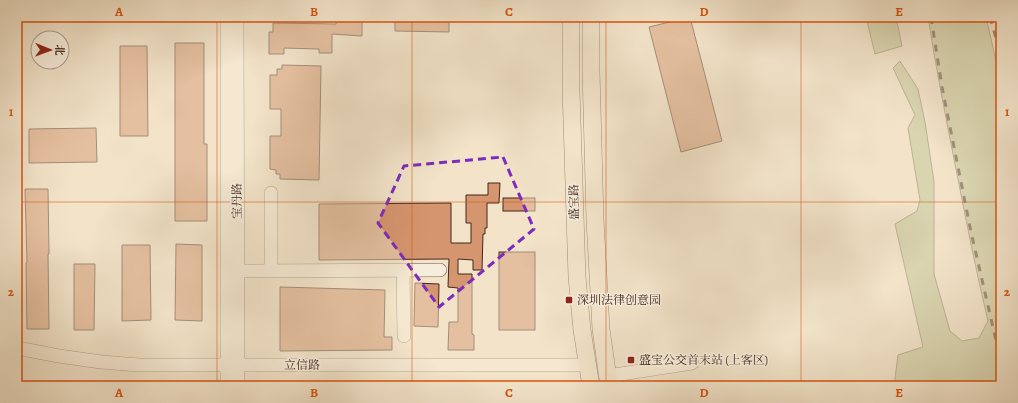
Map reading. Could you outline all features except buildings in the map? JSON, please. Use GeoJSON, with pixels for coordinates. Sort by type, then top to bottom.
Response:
{"type":"FeatureCollection","features":[{"type":"Feature","properties":{"kind":"main road","name":"盛宝路"},"geometry":{"type":"LineString","coordinates":[[571,17],[571,90],[577,277],[582,330],[591,386]]}},
{"type":"Feature","properties":{"kind":"main road","name":"盛宝路"},"geometry":{"type":"LineString","coordinates":[[591,17],[595,220],[601,329],[609,381]]}},
{"type":"Feature","properties":{"kind":"street","name":"宝丹路"},"geometry":{"type":"LineString","coordinates":[[227,17],[232,365],[238,386]]}},
{"type":"Feature","properties":{"kind":"street","name":"宝丹路"},"geometry":{"type":"LineString","coordinates":[[227,386],[232,365],[238,271],[237,17]]}},
{"type":"Feature","properties":{"kind":"street"},"geometry":{"type":"LineString","coordinates":[[271,193],[271,270]]}},
{"type":"Feature","properties":{"kind":"street"},"geometry":{"type":"LineString","coordinates":[[403,270],[404,336]]}},
{"type":"Feature","properties":{"kind":"street"},"geometry":{"type":"LineString","coordinates":[[238,271],[440,270]]}},
{"type":"Feature","properties":{"kind":"street","name":"立信路"},"geometry":{"type":"LineString","coordinates":[[17,348],[59,356],[132,365],[588,365]]}},
{"type":"Feature","properties":{"kind":"street"},"geometry":{"type":"LineString","coordinates":[[609,381],[692,362]]}},
{"type":"Feature","properties":{"kind":"highlighted area"},"geometry":{"type":"Polygon","coordinates":[[[503,157],[534,229],[439,307],[378,223],[404,166],[503,157]]]}},
{"type":"Feature","properties":{"kind":"green space"},"geometry":{"type":"Polygon","coordinates":[[[866,17],[896,17],[902,46],[875,54],[866,17]]]}},
{"type":"Feature","properties":{"kind":"green space"},"geometry":{"type":"Polygon","coordinates":[[[928,17],[986,17],[1001,83],[1001,386],[894,386],[898,355],[923,347],[895,224],[917,211],[920,200],[908,128],[915,115],[893,68],[900,61],[918,89],[925,122],[934,182],[934,274],[950,331],[962,341],[979,338],[988,321],[952,150],[928,17]]]}},
{"type":"Feature","properties":{"kind":"railway"},"geometry":{"type":"LineString","coordinates":[[931,17],[942,87],[971,232],[1001,362]]}},
{"type":"Feature","properties":{"kind":"railway"},"geometry":{"type":"LineString","coordinates":[[990,17],[1001,56]]}},
{"type":"Feature","properties":{"kind":"place","name":"深圳法律创意园"},"geometry":{"type":"Point","coordinates":[569,300]}},
{"type":"Feature","properties":{"kind":"place","name":"盛宝公交首末站 (上客区)"},"geometry":{"type":"Point","coordinates":[631,360]}}]}
